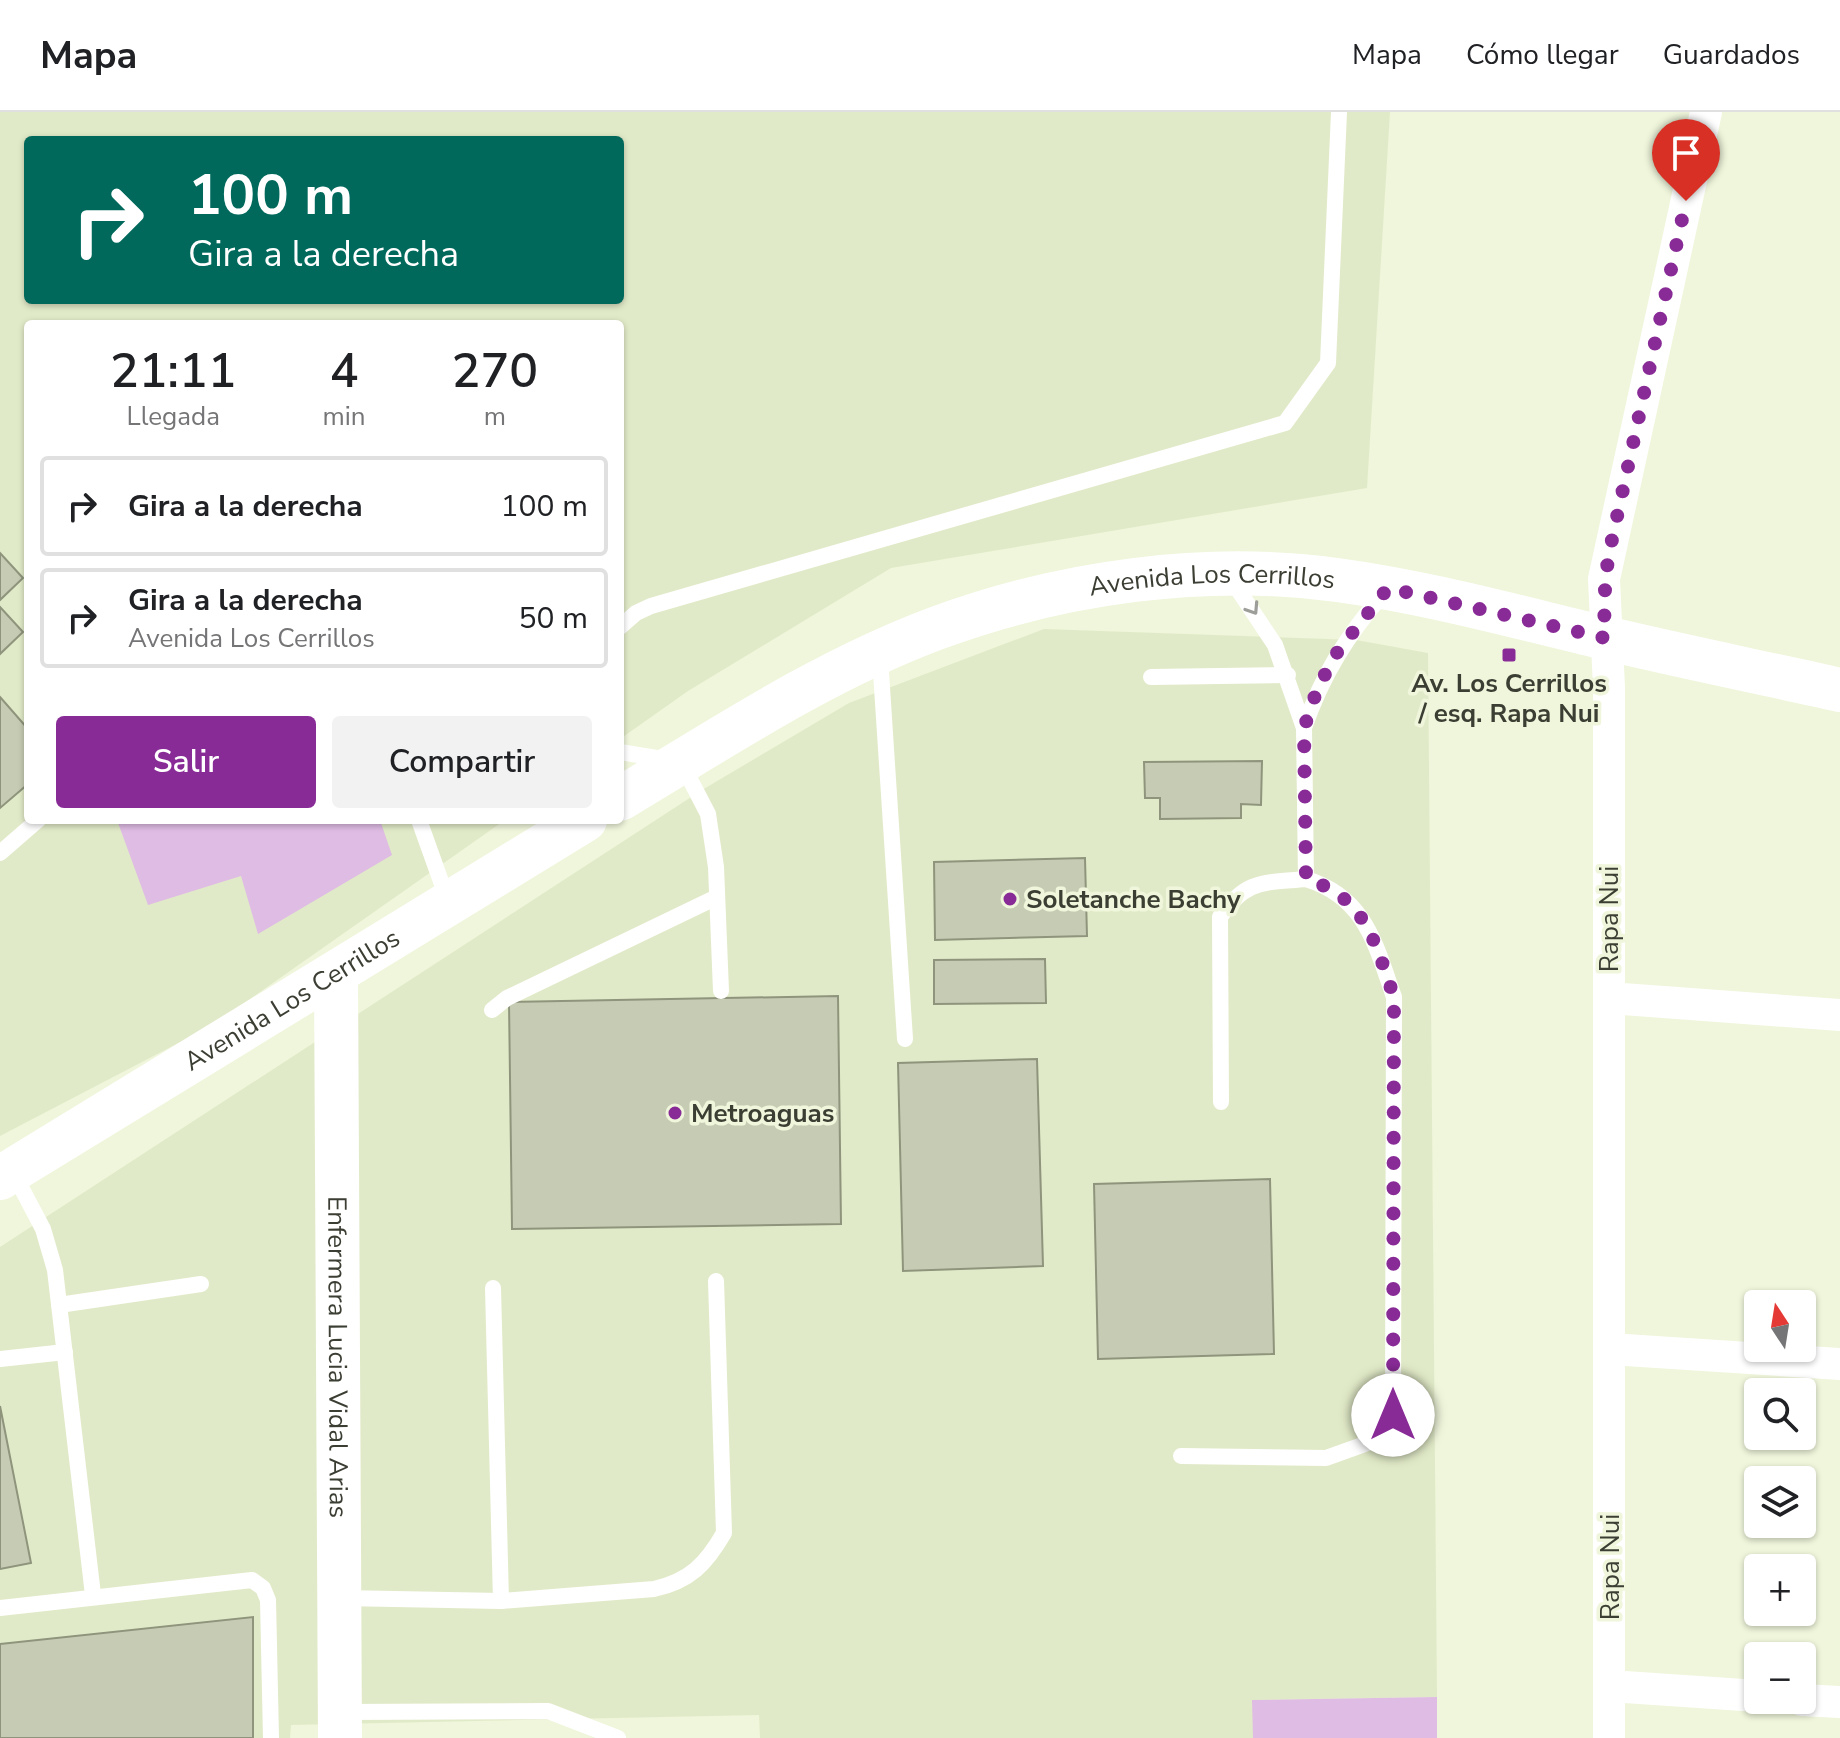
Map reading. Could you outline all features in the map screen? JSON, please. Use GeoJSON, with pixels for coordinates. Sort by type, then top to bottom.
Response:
{"type":"FeatureCollection","features":[{"type":"Feature","properties":{"kind":"street","name":"Rapa Nui"},"geometry":{"type":"LineString","coordinates":[[1609,1738],[1609,688],[1604,601],[1608,558],[1706,112]]}},
{"type":"Feature","properties":{"kind":"street","name":"Avenida Los Cerrillos"},"geometry":{"type":"LineString","coordinates":[[624,797],[800,691],[880,651],[954,623],[1049,596],[1150,580],[1229,576],[1333,580],[1388,588],[1840,690]]}},
{"type":"Feature","properties":{"kind":"street","name":"Avenida Los Cerrillos"},"geometry":{"type":"LineString","coordinates":[[6,1175],[578,824]]}},
{"type":"Feature","properties":{"kind":"street","name":"Enfermera Lucia Vidal Arias"},"geometry":{"type":"LineString","coordinates":[[336,975],[340,1725]]}},
{"type":"Feature","properties":{"kind":"street"},"geometry":{"type":"LineString","coordinates":[[1609,998],[1840,1015]]}},
{"type":"Feature","properties":{"kind":"street"},"geometry":{"type":"LineString","coordinates":[[1610,1349],[1840,1364]]}},
{"type":"Feature","properties":{"kind":"street"},"geometry":{"type":"LineString","coordinates":[[1610,1686],[1744,1695]]}},
{"type":"Feature","properties":{"kind":"street"},"geometry":{"type":"LineString","coordinates":[[1816,1701],[1840,1702]]}},
{"type":"Feature","properties":{"kind":"lane"},"geometry":{"type":"LineString","coordinates":[[624,624],[651,606],[1285,423],[1328,363],[1339,112]]}},
{"type":"Feature","properties":{"kind":"lane"},"geometry":{"type":"LineString","coordinates":[[1229,576],[1254,609],[1288,675],[1304,728],[1306,879]]}},
{"type":"Feature","properties":{"kind":"lane"},"geometry":{"type":"LineString","coordinates":[[1304,728],[1318,687],[1338,651],[1388,588]]}},
{"type":"Feature","properties":{"kind":"lane"},"geometry":{"type":"LineString","coordinates":[[880,651],[905,1039]]}},
{"type":"Feature","properties":{"kind":"lane"},"geometry":{"type":"LineString","coordinates":[[1151,677],[1288,675]]}},
{"type":"Feature","properties":{"kind":"lane"},"geometry":{"type":"LineString","coordinates":[[624,753],[681,762],[708,814],[717,897],[721,991]]}},
{"type":"Feature","properties":{"kind":"lane"},"geometry":{"type":"LineString","coordinates":[[0,853],[33,824]]}},
{"type":"Feature","properties":{"kind":"lane"},"geometry":{"type":"LineString","coordinates":[[420,824],[448,902]]}},
{"type":"Feature","properties":{"kind":"lane"},"geometry":{"type":"LineString","coordinates":[[1181,1456],[1326,1458],[1365,1444],[1393,1415],[1394,997],[1377,950],[1356,909],[1333,887],[1306,879],[1264,882],[1236,893],[1220,917],[1221,1102]]}},
{"type":"Feature","properties":{"kind":"lane"},"geometry":{"type":"LineString","coordinates":[[492,1010],[507,998],[717,897]]}},
{"type":"Feature","properties":{"kind":"lane"},"geometry":{"type":"LineString","coordinates":[[6,1175],[43,1229],[55,1270],[93,1595]]}},
{"type":"Feature","properties":{"kind":"lane"},"geometry":{"type":"LineString","coordinates":[[339,1598],[501,1601],[654,1589],[677,1584],[705,1565],[724,1533],[716,1281]]}},
{"type":"Feature","properties":{"kind":"lane"},"geometry":{"type":"LineString","coordinates":[[59,1305],[201,1284]]}},
{"type":"Feature","properties":{"kind":"lane"},"geometry":{"type":"LineString","coordinates":[[493,1288],[501,1601]]}},
{"type":"Feature","properties":{"kind":"lane"},"geometry":{"type":"LineString","coordinates":[[0,1359],[65,1352]]}},
{"type":"Feature","properties":{"kind":"lane"},"geometry":{"type":"LineString","coordinates":[[0,1608],[93,1595],[252,1580],[263,1588],[268,1600],[271,1738]]}},
{"type":"Feature","properties":{"kind":"lane"},"geometry":{"type":"LineString","coordinates":[[340,1725],[548,1711],[618,1738]]}},
{"type":"Feature","properties":{"kind":"shaded area"},"geometry":{"type":"Polygon","coordinates":[[[0,112],[1390,112],[1367,488],[891,568],[688,691],[624,736],[624,320],[24,320],[24,824],[499,824],[213,1025],[0,1136],[0,112]]]}},
{"type":"Feature","properties":{"kind":"shaded area"},"geometry":{"type":"Polygon","coordinates":[[[1044,629],[1356,640],[1428,653],[1437,1697],[1253,1700],[1253,1738],[760,1738],[759,1715],[291,1725],[290,1738],[0,1738],[0,1247],[702,790],[849,703],[1044,629]]]}},
{"type":"Feature","properties":{"kind":"shaded area"},"geometry":{"type":"Polygon","coordinates":[[[118,824],[381,824],[392,855],[258,934],[241,876],[148,905],[118,824]]]}},
{"type":"Feature","properties":{"kind":"shaded area"},"geometry":{"type":"Polygon","coordinates":[[[1437,1697],[1437,1738],[1253,1738],[1252,1700],[1437,1697]]]}},
{"type":"Feature","properties":{"kind":"building"},"geometry":{"type":"Polygon","coordinates":[[[0,553],[23,578],[0,600],[0,553]]]}},
{"type":"Feature","properties":{"kind":"building"},"geometry":{"type":"Polygon","coordinates":[[[0,607],[23,632],[0,654],[0,607]]]}},
{"type":"Feature","properties":{"kind":"building"},"geometry":{"type":"Polygon","coordinates":[[[0,697],[24,724],[24,787],[0,808],[0,697]]]}},
{"type":"Feature","properties":{"kind":"building"},"geometry":{"type":"Polygon","coordinates":[[[1262,761],[1261,805],[1241,804],[1241,818],[1160,819],[1160,798],[1145,798],[1144,762],[1262,761]]]}},
{"type":"Feature","properties":{"kind":"building","name":"Soletanche Bachy"},"geometry":{"type":"Polygon","coordinates":[[[1085,858],[1087,936],[935,940],[934,862],[1085,858]]]}},
{"type":"Feature","properties":{"kind":"building"},"geometry":{"type":"Polygon","coordinates":[[[1045,959],[1046,1003],[934,1004],[934,960],[1045,959]]]}},
{"type":"Feature","properties":{"kind":"building","name":"Metroaguas"},"geometry":{"type":"Polygon","coordinates":[[[838,996],[841,1224],[512,1229],[509,1002],[838,996]]]}},
{"type":"Feature","properties":{"kind":"building"},"geometry":{"type":"Polygon","coordinates":[[[1037,1059],[1043,1266],[903,1271],[898,1063],[1037,1059]]]}},
{"type":"Feature","properties":{"kind":"building"},"geometry":{"type":"Polygon","coordinates":[[[1270,1179],[1274,1354],[1098,1359],[1094,1184],[1270,1179]]]}},
{"type":"Feature","properties":{"kind":"building"},"geometry":{"type":"Polygon","coordinates":[[[0,1406],[31,1563],[0,1569],[0,1406]]]}},
{"type":"Feature","properties":{"kind":"building"},"geometry":{"type":"Polygon","coordinates":[[[253,1617],[253,1738],[0,1738],[0,1644],[253,1617]]]}},
{"type":"Feature","properties":{"kind":"place","name":"Av. Los Cerrillos / esq. Rapa Nui"},"geometry":{"type":"Point","coordinates":[1509,655]}},
{"type":"Feature","properties":{"kind":"place","name":"Soletanche Bachy"},"geometry":{"type":"Point","coordinates":[1010,899]}},
{"type":"Feature","properties":{"kind":"place","name":"Metroaguas"},"geometry":{"type":"Point","coordinates":[675,1113]}},
{"type":"Feature","properties":{"kind":"route"},"geometry":{"type":"LineString","coordinates":[[1393,1415],[1394,997],[1377,950],[1356,909],[1333,887],[1306,879],[1304,728],[1318,687],[1338,651],[1388,588],[1605,638],[1604,579],[1686,201]]}}]}
